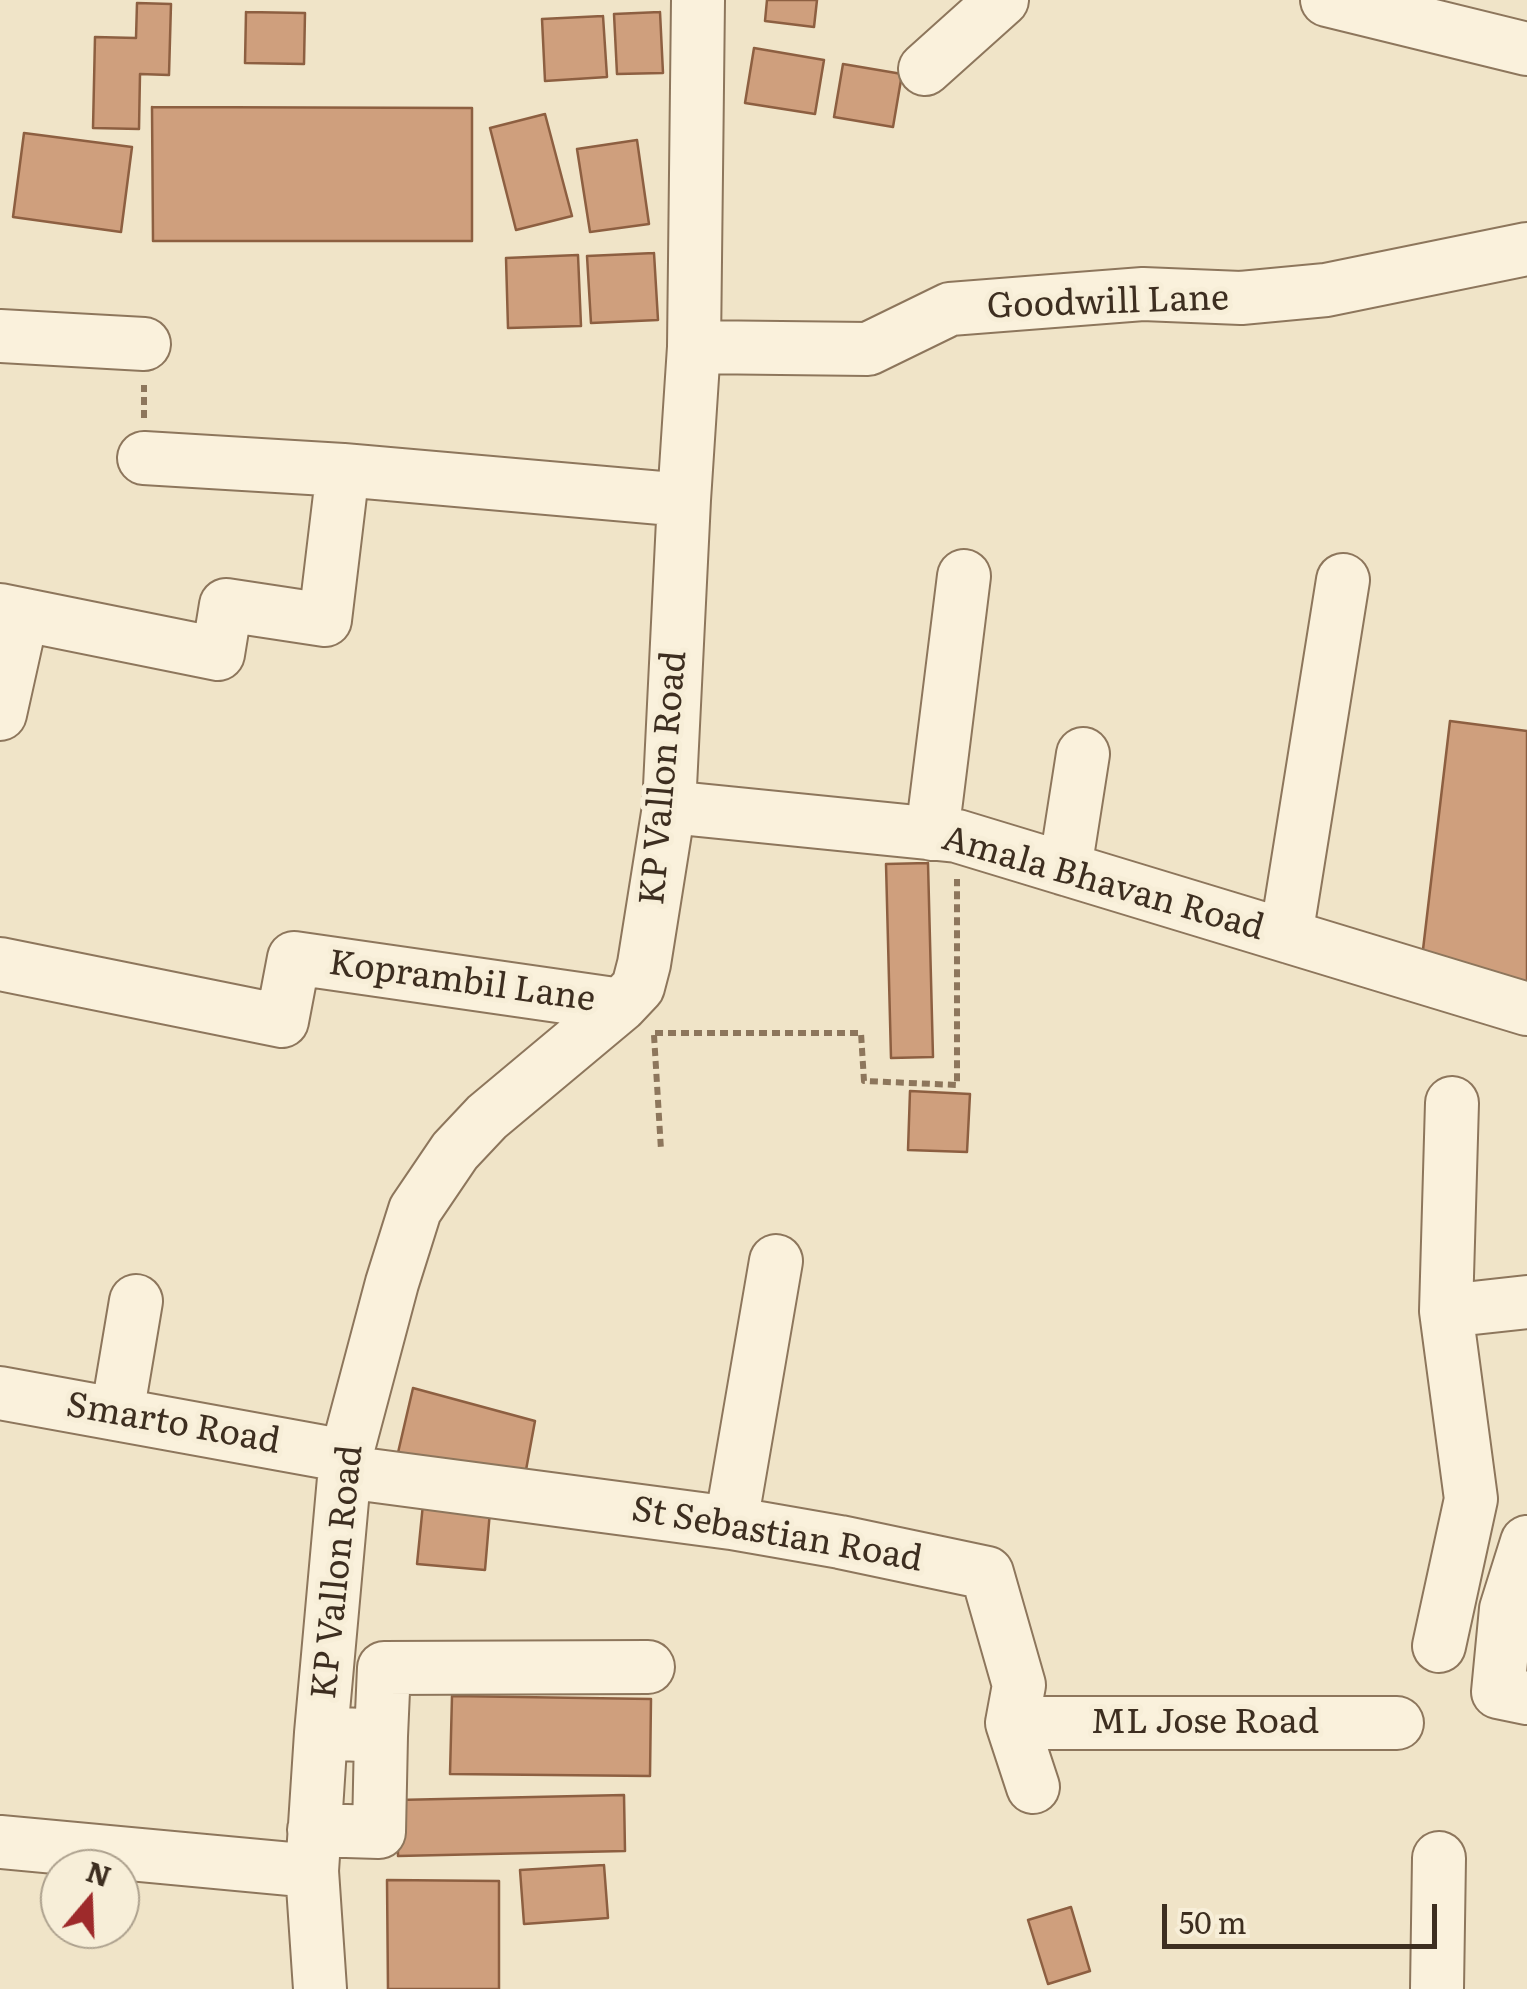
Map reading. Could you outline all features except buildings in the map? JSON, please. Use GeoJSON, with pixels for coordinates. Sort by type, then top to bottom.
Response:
{"type":"FeatureCollection","features":[{"type":"Feature","properties":{"kind":"street","name":"KP Vallon Road"},"geometry":{"type":"LineString","coordinates":[[320,1989],[313,1850],[346,1464],[392,1283],[415,1210],[455,1151],[487,1117],[638,1009],[669,807],[694,348],[698,0]]}},
{"type":"Feature","properties":{"kind":"street"},"geometry":{"type":"LineString","coordinates":[[925,69],[1002,0]]}},
{"type":"Feature","properties":{"kind":"street"},"geometry":{"type":"LineString","coordinates":[[1327,0],[1527,49]]}},
{"type":"Feature","properties":{"kind":"street","name":"Goodwill Lane"},"geometry":{"type":"LineString","coordinates":[[694,348],[868,350],[950,310],[1143,294],[1241,298],[1326,290],[1527,248]]}},
{"type":"Feature","properties":{"kind":"street"},"geometry":{"type":"LineString","coordinates":[[0,336],[144,344]]}},
{"type":"Feature","properties":{"kind":"street"},"geometry":{"type":"LineString","coordinates":[[144,458],[342,470],[684,500]]}},
{"type":"Feature","properties":{"kind":"street"},"geometry":{"type":"LineString","coordinates":[[0,714],[11,613],[218,654],[226,605],[325,620],[342,470]]}},
{"type":"Feature","properties":{"kind":"street"},"geometry":{"type":"LineString","coordinates":[[945,835],[964,576]]}},
{"type":"Feature","properties":{"kind":"street"},"geometry":{"type":"LineString","coordinates":[[1286,936],[1344,580]]}},
{"type":"Feature","properties":{"kind":"street"},"geometry":{"type":"LineString","coordinates":[[1065,869],[1083,754]]}},
{"type":"Feature","properties":{"kind":"street","name":"Amala Bhavan Road"},"geometry":{"type":"LineString","coordinates":[[669,807],[945,835],[1527,1009]]}},
{"type":"Feature","properties":{"kind":"street","name":"Koprambil Lane"},"geometry":{"type":"LineString","coordinates":[[0,964],[282,1021],[294,958],[638,1009]]}},
{"type":"Feature","properties":{"kind":"street"},"geometry":{"type":"LineString","coordinates":[[1438,1646],[1471,1498],[1446,1311],[1452,1103]]}},
{"type":"Feature","properties":{"kind":"street"},"geometry":{"type":"LineString","coordinates":[[730,1523],[776,1261]]}},
{"type":"Feature","properties":{"kind":"street"},"geometry":{"type":"LineString","coordinates":[[117,1414],[136,1301]]}},
{"type":"Feature","properties":{"kind":"street"},"geometry":{"type":"LineString","coordinates":[[1446,1311],[1527,1302]]}},
{"type":"Feature","properties":{"kind":"street","name":"Smarto Road"},"geometry":{"type":"LineString","coordinates":[[0,1393],[346,1464]]}},
{"type":"Feature","properties":{"kind":"street","name":"St Sebastian Road"},"geometry":{"type":"LineString","coordinates":[[346,1464],[730,1523],[987,1573],[1019,1685],[1012,1723],[1033,1787]]}},
{"type":"Feature","properties":{"kind":"street"},"geometry":{"type":"LineString","coordinates":[[1527,1542],[1506,1609],[1498,1692],[1527,1698]]}},
{"type":"Feature","properties":{"kind":"street"},"geometry":{"type":"LineString","coordinates":[[0,1842],[313,1850],[379,1832],[384,1668],[648,1667]]}},
{"type":"Feature","properties":{"kind":"street","name":"ML Jose Road"},"geometry":{"type":"LineString","coordinates":[[1012,1723],[1398,1723]]}},
{"type":"Feature","properties":{"kind":"street"},"geometry":{"type":"LineString","coordinates":[[321,1734],[381,1736]]}},
{"type":"Feature","properties":{"kind":"street"},"geometry":{"type":"LineString","coordinates":[[1437,1989],[1440,1858]]}},
{"type":"Feature","properties":{"kind":"path"},"geometry":{"type":"LineString","coordinates":[[144,344],[144,458]]}},
{"type":"Feature","properties":{"kind":"path"},"geometry":{"type":"LineString","coordinates":[[660,1150],[638,1009],[861,1033],[864,1081],[956,1085],[945,835]]}}]}
